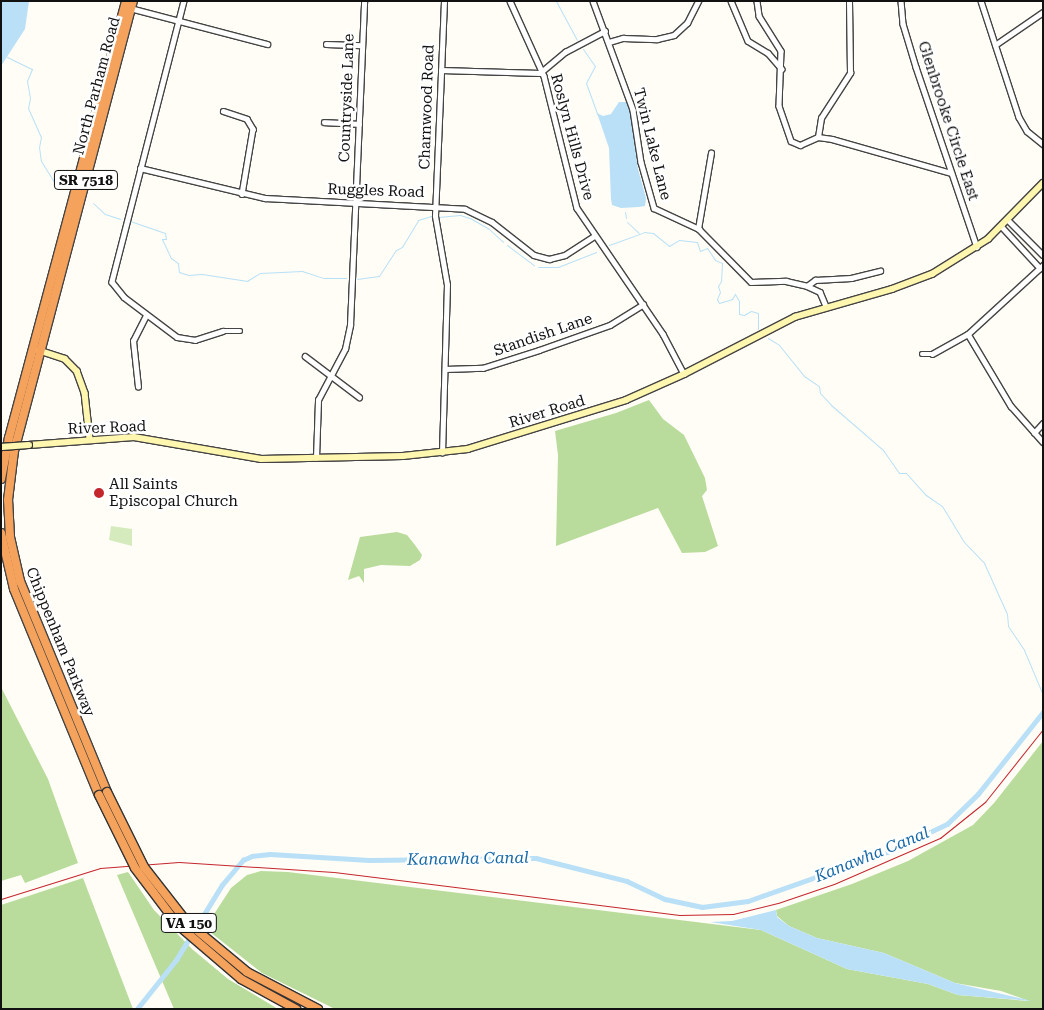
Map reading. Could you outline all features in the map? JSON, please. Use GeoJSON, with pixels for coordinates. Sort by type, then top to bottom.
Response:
{"type":"FeatureCollection","features":[{"type":"Feature","properties":{"kind":"highway","name":"North Parham Road"},"geometry":{"type":"LineString","coordinates":[[37,350],[129,4]]}},
{"type":"Feature","properties":{"kind":"highway"},"geometry":{"type":"LineString","coordinates":[[1,480],[37,350]]}},
{"type":"Feature","properties":{"kind":"highway","name":"Chippenham Parkway"},"geometry":{"type":"LineString","coordinates":[[37,350],[10,470],[10,537],[22,588],[103,793]]}},
{"type":"Feature","properties":{"kind":"highway","name":"Chippenham Parkway"},"geometry":{"type":"LineString","coordinates":[[1,533],[14,589],[103,793]]}},
{"type":"Feature","properties":{"kind":"highway","name":"VA 150"},"geometry":{"type":"LineString","coordinates":[[103,793],[136,871],[178,925],[226,968],[296,1009]]}},
{"type":"Feature","properties":{"kind":"highway","name":"VA 150"},"geometry":{"type":"LineString","coordinates":[[103,793],[144,867],[187,922],[247,972],[318,1009]]}},
{"type":"Feature","properties":{"kind":"main road","name":"River Road"},"geometry":{"type":"LineString","coordinates":[[1,447],[134,437],[250,459],[442,453],[492,442],[608,406],[684,374],[784,322],[826,306],[907,284],[940,269],[977,247],[1002,227],[1043,183]]}},
{"type":"Feature","properties":{"kind":"main road"},"geometry":{"type":"LineString","coordinates":[[37,350],[65,359],[76,371],[86,399],[90,439]]}},
{"type":"Feature","properties":{"kind":"street"},"geometry":{"type":"LineString","coordinates":[[184,1],[112,276],[117,291],[170,334],[186,340],[200,340],[230,330],[240,331]]}},
{"type":"Feature","properties":{"kind":"street","name":"Countryside Lane"},"geometry":{"type":"LineString","coordinates":[[316,458],[317,405],[349,332],[364,1]]}},
{"type":"Feature","properties":{"kind":"street","name":"Charnwood Road"},"geometry":{"type":"LineString","coordinates":[[442,453],[447,285],[436,233],[435,205],[444,1]]}},
{"type":"Feature","properties":{"kind":"street","name":"Roslyn Hills Drive"},"geometry":{"type":"LineString","coordinates":[[510,1],[542,71],[573,195],[594,236],[663,334],[684,374]]}},
{"type":"Feature","properties":{"kind":"street","name":"Twin Lake Lane"},"geometry":{"type":"LineString","coordinates":[[593,1],[634,110],[641,162],[653,205],[659,212],[698,229],[751,282],[786,281],[807,286]]}},
{"type":"Feature","properties":{"kind":"street"},"geometry":{"type":"LineString","coordinates":[[609,42],[624,38],[657,39],[674,35],[687,23],[698,1]]}},
{"type":"Feature","properties":{"kind":"street"},"geometry":{"type":"LineString","coordinates":[[731,1],[748,41],[768,53],[782,70]]}},
{"type":"Feature","properties":{"kind":"street"},"geometry":{"type":"LineString","coordinates":[[757,1],[763,25],[780,46],[782,70],[779,106],[789,138],[800,145],[818,137],[951,173]]}},
{"type":"Feature","properties":{"kind":"street"},"geometry":{"type":"LineString","coordinates":[[818,137],[822,118],[850,73],[850,1]]}},
{"type":"Feature","properties":{"kind":"street","name":"Glenbrooke Circle East"},"geometry":{"type":"LineString","coordinates":[[901,1],[903,24],[977,247]]}},
{"type":"Feature","properties":{"kind":"street"},"geometry":{"type":"LineString","coordinates":[[980,1],[1019,117],[1027,131],[1043,144]]}},
{"type":"Feature","properties":{"kind":"street"},"geometry":{"type":"LineString","coordinates":[[129,4],[178,21],[267,44]]}},
{"type":"Feature","properties":{"kind":"street"},"geometry":{"type":"LineString","coordinates":[[995,44],[1043,12]]}},
{"type":"Feature","properties":{"kind":"street"},"geometry":{"type":"LineString","coordinates":[[441,70],[529,74],[542,71],[565,52],[605,31]]}},
{"type":"Feature","properties":{"kind":"street"},"geometry":{"type":"LineString","coordinates":[[326,44],[362,45]]}},
{"type":"Feature","properties":{"kind":"street"},"geometry":{"type":"LineString","coordinates":[[223,111],[244,117],[252,126],[242,194]]}},
{"type":"Feature","properties":{"kind":"street"},"geometry":{"type":"LineString","coordinates":[[324,122],[359,124]]}},
{"type":"Feature","properties":{"kind":"street"},"geometry":{"type":"LineString","coordinates":[[698,229],[711,153]]}},
{"type":"Feature","properties":{"kind":"street","name":"Ruggles Road"},"geometry":{"type":"LineString","coordinates":[[140,168],[242,194],[356,203],[435,205],[465,209],[481,215],[539,257],[552,259],[565,255],[594,236]]}},
{"type":"Feature","properties":{"kind":"street"},"geometry":{"type":"LineString","coordinates":[[1009,221],[1043,255]]}},
{"type":"Feature","properties":{"kind":"street"},"geometry":{"type":"LineString","coordinates":[[922,354],[932,354],[968,334],[1041,266],[1002,227]]}},
{"type":"Feature","properties":{"kind":"street"},"geometry":{"type":"LineString","coordinates":[[826,306],[820,292],[807,286],[815,280],[851,278],[880,271]]}},
{"type":"Feature","properties":{"kind":"street","name":"Standish Lane"},"geometry":{"type":"LineString","coordinates":[[445,369],[483,368],[539,350],[610,325],[643,304]]}},
{"type":"Feature","properties":{"kind":"street"},"geometry":{"type":"LineString","coordinates":[[138,387],[133,341],[146,316]]}},
{"type":"Feature","properties":{"kind":"street"},"geometry":{"type":"LineString","coordinates":[[968,334],[1011,406],[1043,442]]}},
{"type":"Feature","properties":{"kind":"street"},"geometry":{"type":"LineString","coordinates":[[305,356],[360,397]]}},
{"type":"Feature","properties":{"kind":"street"},"geometry":{"type":"LineString","coordinates":[[1034,433],[1043,423]]}},
{"type":"Feature","properties":{"kind":"green space"},"geometry":{"type":"Polygon","coordinates":[[[649,400],[663,419],[684,435],[705,478],[707,490],[702,496],[718,546],[705,552],[682,553],[658,508],[556,546],[558,455],[555,431],[616,413],[649,400]]]}},
{"type":"Feature","properties":{"kind":"green space"},"geometry":{"type":"Polygon","coordinates":[[[111,526],[132,529],[132,546],[109,540],[111,526]]]}},
{"type":"Feature","properties":{"kind":"green space"},"geometry":{"type":"Polygon","coordinates":[[[397,532],[407,535],[422,555],[420,560],[410,566],[381,565],[364,569],[364,583],[359,576],[348,580],[360,537],[397,532]]]}},
{"type":"Feature","properties":{"kind":"green space"},"geometry":{"type":"Polygon","coordinates":[[[1,687],[48,779],[78,863],[25,883],[21,875],[1,881],[1,687]]]}},
{"type":"Feature","properties":{"kind":"green space"},"geometry":{"type":"Polygon","coordinates":[[[1043,741],[1043,1009],[335,1009],[262,973],[205,928],[231,888],[247,875],[261,871],[288,872],[761,930],[847,969],[928,984],[958,995],[1029,1001],[1001,991],[955,983],[884,953],[817,938],[789,926],[777,916],[776,910],[852,884],[908,861],[973,825],[994,803],[1043,741]]]}},
{"type":"Feature","properties":{"kind":"green space"},"geometry":{"type":"Polygon","coordinates":[[[128,872],[154,910],[192,949],[228,979],[278,1009],[174,1009],[117,875],[128,872]]]}},
{"type":"Feature","properties":{"kind":"green space"},"geometry":{"type":"Polygon","coordinates":[[[83,878],[133,1009],[1,1009],[1,905],[83,878]]]}},
{"type":"Feature","properties":{"kind":"water"},"geometry":{"type":"Polygon","coordinates":[[[1,1],[29,1],[25,29],[1,66],[1,1]]]}},
{"type":"Feature","properties":{"kind":"water"},"geometry":{"type":"Polygon","coordinates":[[[619,102],[627,102],[630,112],[638,169],[646,198],[645,206],[621,208],[612,205],[609,148],[597,113],[603,116],[611,114],[619,102]]]}},
{"type":"Feature","properties":{"kind":"water"},"geometry":{"type":"Polygon","coordinates":[[[776,910],[777,917],[789,926],[817,938],[884,953],[955,983],[1032,1001],[958,995],[928,984],[847,969],[761,930],[710,922],[732,921],[776,910]]]}},
{"type":"Feature","properties":{"kind":"waterway"},"geometry":{"type":"LineString","coordinates":[[556,1],[577,40]]}},
{"type":"Feature","properties":{"kind":"waterway"},"geometry":{"type":"LineString","coordinates":[[583,49],[595,66],[586,83],[597,114]]}},
{"type":"Feature","properties":{"kind":"waterway"},"geometry":{"type":"LineString","coordinates":[[7,57],[32,69],[27,81],[30,98],[28,108],[41,137],[39,147],[41,161],[55,183],[63,188]]}},
{"type":"Feature","properties":{"kind":"waterway"},"geometry":{"type":"LineString","coordinates":[[93,203],[105,214],[120,219]]}},
{"type":"Feature","properties":{"kind":"waterway"},"geometry":{"type":"LineString","coordinates":[[625,212],[626,218]]}},
{"type":"Feature","properties":{"kind":"waterway"},"geometry":{"type":"LineString","coordinates":[[438,217],[460,215],[470,218],[489,229],[503,242]]}},
{"type":"Feature","properties":{"kind":"waterway"},"geometry":{"type":"LineString","coordinates":[[357,279],[379,276],[396,250],[402,247],[418,220],[431,216]]}},
{"type":"Feature","properties":{"kind":"waterway"},"geometry":{"type":"LineString","coordinates":[[130,221],[165,233],[166,239],[162,239],[171,258],[178,263],[179,272],[188,275],[202,274],[247,281],[260,273],[302,271],[324,278],[346,278]]}},
{"type":"Feature","properties":{"kind":"waterway"},"geometry":{"type":"LineString","coordinates":[[627,222],[639,233]]}},
{"type":"Feature","properties":{"kind":"waterway"},"geometry":{"type":"LineString","coordinates":[[609,245],[644,232],[653,233],[669,246],[679,240],[697,242],[700,251],[707,248],[715,260],[722,263],[721,281],[718,286],[720,292],[717,299],[719,303],[732,299],[735,294],[739,301],[739,314],[744,315],[751,311],[758,313],[758,329]]}},
{"type":"Feature","properties":{"kind":"waterway"},"geometry":{"type":"LineString","coordinates":[[507,245],[534,265]]}},
{"type":"Feature","properties":{"kind":"waterway"},"geometry":{"type":"LineString","coordinates":[[538,267],[558,267],[596,252]]}},
{"type":"Feature","properties":{"kind":"waterway"},"geometry":{"type":"LineString","coordinates":[[768,338],[779,345],[804,376],[819,386],[820,393],[831,405],[883,450],[899,473],[906,473],[926,495],[942,506],[964,542],[984,563],[1007,614],[1008,626],[1024,650],[1043,695]]}},
{"type":"Feature","properties":{"kind":"waterway","name":"Kanawha Canal"},"geometry":{"type":"LineString","coordinates":[[137,1009],[176,960],[222,885],[243,860],[252,856],[270,854],[369,860],[536,858],[627,881],[665,899],[702,907],[748,901],[890,851],[947,824],[978,794],[1043,712]]}},
{"type":"Feature","properties":{"kind":"railway"},"geometry":{"type":"LineString","coordinates":[[1,899],[100,868],[179,862],[334,872],[679,915],[733,914],[778,903],[834,884],[940,838],[985,802],[1043,729]]}},
{"type":"Feature","properties":{"kind":"place","name":"All Saints Episcopal Church"},"geometry":{"type":"Point","coordinates":[99,493]}}]}
